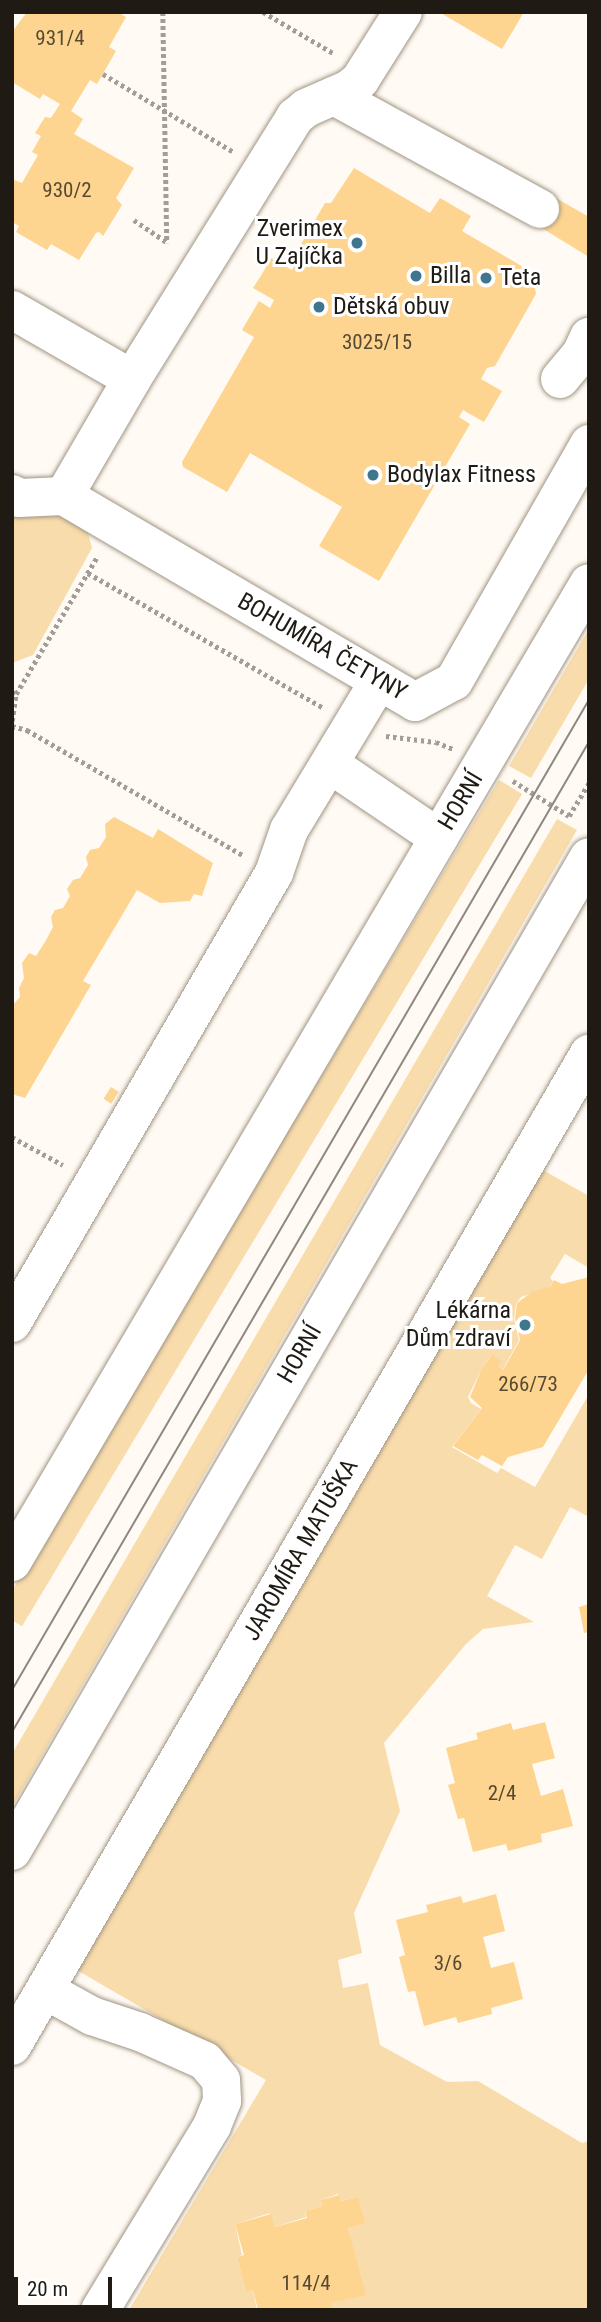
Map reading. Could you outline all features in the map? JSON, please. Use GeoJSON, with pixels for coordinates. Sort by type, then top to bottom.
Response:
{"type":"FeatureCollection","features":[{"type":"Feature","properties":{"kind":"street"},"geometry":{"type":"LineString","coordinates":[[12,494],[19,498],[64,496],[132,379],[295,117],[306,108],[349,89],[366,73],[402,12]]}},
{"type":"Feature","properties":{"kind":"street"},"geometry":{"type":"LineString","coordinates":[[334,96],[540,209]]}},
{"type":"Feature","properties":{"kind":"street"},"geometry":{"type":"LineString","coordinates":[[12,310],[132,379]]}},
{"type":"Feature","properties":{"kind":"street","name":"BOHUMÍRA ČETYNY"},"geometry":{"type":"LineString","coordinates":[[64,496],[415,702],[454,681],[589,444]]}},
{"type":"Feature","properties":{"kind":"street","name":"HORNÍ"},"geometry":{"type":"LineString","coordinates":[[12,1563],[589,583]]}},
{"type":"Feature","properties":{"kind":"street"},"geometry":{"type":"LineString","coordinates":[[12,1323],[274,873],[289,830],[331,765],[379,681]]}},
{"type":"Feature","properties":{"kind":"street"},"geometry":{"type":"LineString","coordinates":[[331,765],[439,838]]}},
{"type":"Feature","properties":{"kind":"street","name":"HORNÍ"},"geometry":{"type":"LineString","coordinates":[[12,1851],[589,857]]}},
{"type":"Feature","properties":{"kind":"street","name":"JAROMÍRA MATUŠKA"},"geometry":{"type":"LineString","coordinates":[[12,2046],[589,1054]]}},
{"type":"Feature","properties":{"kind":"street"},"geometry":{"type":"LineString","coordinates":[[12,1527],[118,1356],[161,1310]]}},
{"type":"Feature","properties":{"kind":"street"},"geometry":{"type":"LineString","coordinates":[[45,1990],[92,2016],[140,2032],[205,2062],[221,2080],[222,2101],[212,2126],[100,2310]]}},
{"type":"Feature","properties":{"kind":"path"},"geometry":{"type":"LineString","coordinates":[[163,12],[167,243]]}},
{"type":"Feature","properties":{"kind":"path"},"geometry":{"type":"LineString","coordinates":[[263,12],[366,73]]}},
{"type":"Feature","properties":{"kind":"path"},"geometry":{"type":"LineString","coordinates":[[103,74],[262,169]]}},
{"type":"Feature","properties":{"kind":"path"},"geometry":{"type":"LineString","coordinates":[[134,220],[204,267]]}},
{"type":"Feature","properties":{"kind":"path"},"geometry":{"type":"LineString","coordinates":[[115,526],[14,693],[12,724],[27,730],[274,873]]}},
{"type":"Feature","properties":{"kind":"path"},"geometry":{"type":"LineString","coordinates":[[12,1137],[95,1183]]}},
{"type":"Feature","properties":{"kind":"shaded area"},"geometry":{"type":"Polygon","coordinates":[[[12,504],[57,514],[88,533],[92,548],[33,655],[12,663],[12,504]]]}},
{"type":"Feature","properties":{"kind":"shaded area"},"geometry":{"type":"Polygon","coordinates":[[[589,629],[589,679],[531,778],[509,766],[589,629]]]}},
{"type":"Feature","properties":{"kind":"shaded area"},"geometry":{"type":"Polygon","coordinates":[[[499,780],[522,794],[22,1626],[12,1620],[12,1591],[499,780]]]}},
{"type":"Feature","properties":{"kind":"shaded area"},"geometry":{"type":"Polygon","coordinates":[[[557,819],[577,830],[12,1807],[12,1754],[557,819]]]}},
{"type":"Feature","properties":{"kind":"shaded area"},"geometry":{"type":"Polygon","coordinates":[[[541,1169],[589,1196],[589,1268],[565,1254],[550,1278],[553,1281],[549,1288],[521,1297],[516,1304],[514,1319],[519,1340],[502,1371],[497,1368],[500,1362],[491,1356],[480,1372],[468,1397],[471,1403],[481,1409],[452,1447],[497,1473],[501,1468],[535,1487],[589,1394],[589,1517],[570,1507],[542,1559],[515,1545],[487,1596],[534,1622],[483,1629],[466,1644],[384,1743],[400,1811],[354,1913],[362,1953],[338,1960],[343,1988],[368,1983],[380,2045],[447,2082],[478,2081],[582,2143],[589,2141],[589,2310],[332,2310],[331,2303],[364,2294],[348,2228],[358,2197],[341,2201],[338,2194],[321,2200],[322,2206],[305,2211],[306,2217],[275,2227],[270,2213],[235,2224],[242,2255],[237,2257],[246,2291],[253,2290],[257,2310],[129,2310],[266,2080],[75,1969],[541,1169]]]}},
{"type":"Feature","properties":{"kind":"building"},"geometry":{"type":"Polygon","coordinates":[[[27,12],[118,12],[126,17],[109,47],[116,51],[97,84],[90,80],[71,111],[83,119],[74,134],[134,168],[116,198],[122,205],[103,236],[99,232],[96,233],[79,260],[51,244],[47,250],[16,232],[19,226],[12,222],[12,179],[22,183],[38,155],[32,152],[41,136],[35,133],[45,117],[51,118],[60,104],[43,94],[40,99],[12,82],[12,32],[27,12]]]}},
{"type":"Feature","properties":{"kind":"building"},"geometry":{"type":"Polygon","coordinates":[[[439,12],[524,12],[502,49],[439,12]]]}},
{"type":"Feature","properties":{"kind":"building"},"geometry":{"type":"Polygon","coordinates":[[[354,168],[430,213],[440,198],[471,216],[462,231],[530,271],[529,284],[535,288],[536,294],[495,366],[487,368],[481,379],[502,391],[484,422],[463,410],[459,417],[470,424],[379,581],[319,546],[342,507],[250,453],[227,492],[183,467],[182,462],[254,337],[242,330],[259,301],[270,308],[274,300],[253,288],[271,258],[292,270],[299,258],[297,251],[325,203],[331,203],[354,168]]]}},
{"type":"Feature","properties":{"kind":"building"},"geometry":{"type":"Polygon","coordinates":[[[549,194],[589,217],[589,257],[532,222],[549,194]]]}},
{"type":"Feature","properties":{"kind":"building"},"geometry":{"type":"Polygon","coordinates":[[[114,817],[153,838],[158,829],[213,863],[202,896],[194,894],[190,901],[160,903],[137,890],[83,981],[91,985],[25,1098],[12,1094],[12,1006],[20,997],[19,988],[24,978],[22,963],[29,953],[36,956],[45,942],[53,927],[51,917],[55,910],[63,908],[70,896],[67,889],[73,880],[80,878],[88,865],[86,857],[90,850],[99,848],[106,837],[105,824],[114,817]]]}},
{"type":"Feature","properties":{"kind":"building"},"geometry":{"type":"Polygon","coordinates":[[[111,1087],[119,1092],[111,1104],[104,1099],[111,1087]]]}},
{"type":"Feature","properties":{"kind":"building"},"geometry":{"type":"Polygon","coordinates":[[[589,1277],[589,1369],[543,1447],[508,1457],[502,1466],[482,1455],[478,1460],[453,1446],[482,1408],[470,1397],[481,1370],[492,1355],[501,1361],[498,1367],[503,1370],[520,1340],[515,1318],[517,1303],[532,1292],[550,1287],[554,1280],[562,1284],[589,1277]]]}},
{"type":"Feature","properties":{"kind":"building"},"geometry":{"type":"Polygon","coordinates":[[[589,1604],[589,1632],[584,1633],[579,1607],[589,1604]]]}},
{"type":"Feature","properties":{"kind":"building"},"geometry":{"type":"Polygon","coordinates":[[[545,1722],[555,1758],[532,1764],[541,1796],[563,1789],[573,1826],[541,1834],[542,1842],[508,1851],[506,1844],[473,1852],[464,1818],[458,1819],[448,1785],[455,1783],[446,1748],[478,1739],[476,1733],[511,1723],[513,1730],[545,1722]]]}},
{"type":"Feature","properties":{"kind":"building"},"geometry":{"type":"Polygon","coordinates":[[[496,1894],[505,1931],[483,1937],[491,1968],[514,1962],[523,1999],[491,2008],[492,2014],[458,2023],[456,2017],[424,2026],[415,1991],[408,1992],[399,1957],[405,1955],[396,1920],[428,1912],[426,1905],[461,1896],[463,1903],[496,1894]]]}},
{"type":"Feature","properties":{"kind":"building"},"geometry":{"type":"Polygon","coordinates":[[[339,2195],[341,2201],[358,2197],[365,2223],[348,2228],[366,2295],[331,2303],[333,2310],[258,2310],[253,2290],[246,2292],[237,2257],[244,2255],[235,2224],[271,2214],[275,2227],[307,2218],[305,2211],[322,2206],[321,2200],[339,2195]]]}},
{"type":"Feature","properties":{"kind":"tram line"},"geometry":{"type":"LineString","coordinates":[[12,1690],[589,700]]}},
{"type":"Feature","properties":{"kind":"tram line"},"geometry":{"type":"LineString","coordinates":[[12,1732],[589,742]]}},
{"type":"Feature","properties":{"kind":"place","name":"Zverimex U Zajíčka"},"geometry":{"type":"Point","coordinates":[357,243]}},
{"type":"Feature","properties":{"kind":"place","name":"Billa"},"geometry":{"type":"Point","coordinates":[416,276]}},
{"type":"Feature","properties":{"kind":"place","name":"Teta"},"geometry":{"type":"Point","coordinates":[486,278]}},
{"type":"Feature","properties":{"kind":"place","name":"Dětská obuv"},"geometry":{"type":"Point","coordinates":[319,307]}},
{"type":"Feature","properties":{"kind":"place","name":"Bodylax Fitness"},"geometry":{"type":"Point","coordinates":[373,475]}},
{"type":"Feature","properties":{"kind":"place","name":"Lékárna Dům zdraví"},"geometry":{"type":"Point","coordinates":[525,1325]}}]}
